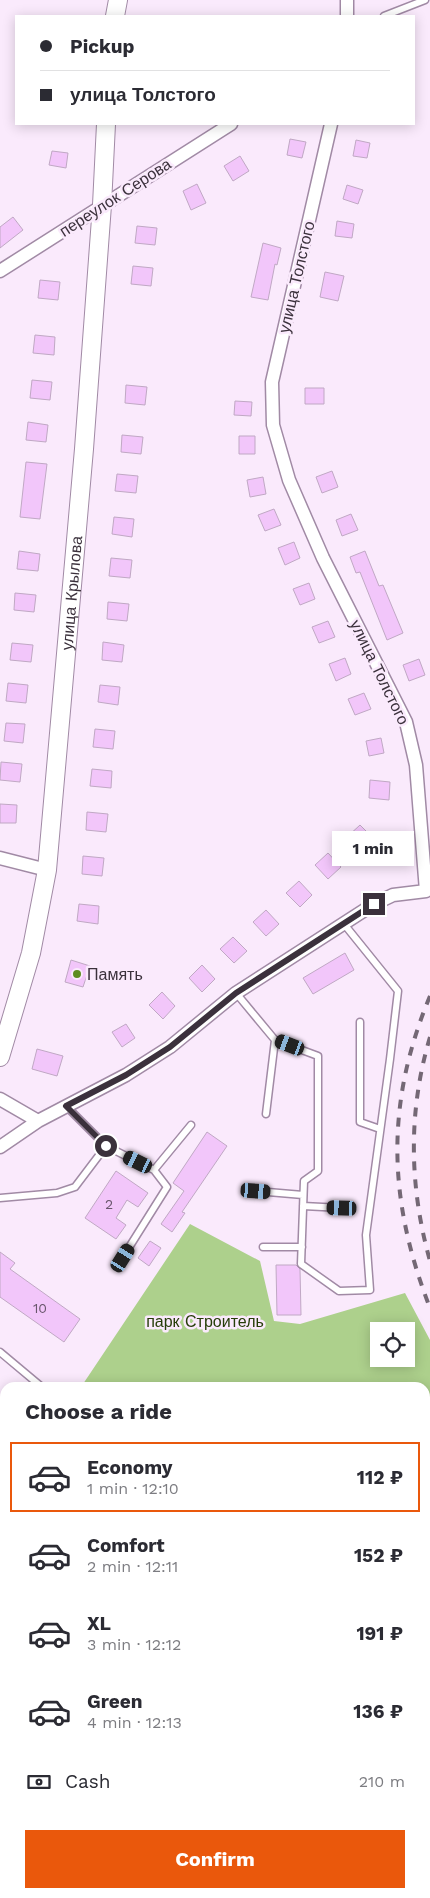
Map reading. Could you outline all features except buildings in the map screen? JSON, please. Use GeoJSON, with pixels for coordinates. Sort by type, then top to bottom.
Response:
{"type":"FeatureCollection","features":[{"type":"Feature","properties":{"kind":"main road"},"geometry":{"type":"LineString","coordinates":[[116,15],[118,0]]}},
{"type":"Feature","properties":{"kind":"main road","name":"улица Крылова"},"geometry":{"type":"LineString","coordinates":[[0,1057],[32,953],[47,870],[82,469],[102,205],[106,125]]}},
{"type":"Feature","properties":{"kind":"street"},"geometry":{"type":"LineString","coordinates":[[347,0],[347,15]]}},
{"type":"Feature","properties":{"kind":"street","name":"переулок Серова"},"geometry":{"type":"LineString","coordinates":[[0,271],[229,125]]}},
{"type":"Feature","properties":{"kind":"street","name":"улица Толстого"},"geometry":{"type":"LineString","coordinates":[[0,1147],[38,1121],[126,1075],[170,1047],[236,993],[374,904],[394,895],[428,891],[416,765],[406,722],[322,558],[289,480],[273,424],[272,382],[331,125]]}},
{"type":"Feature","properties":{"kind":"street"},"geometry":{"type":"LineString","coordinates":[[0,858],[47,870]]}},
{"type":"Feature","properties":{"kind":"street"},"geometry":{"type":"LineString","coordinates":[[0,1099],[38,1121]]}},
{"type":"Feature","properties":{"kind":"lane"},"geometry":{"type":"LineString","coordinates":[[386,15],[424,0]]}},
{"type":"Feature","properties":{"kind":"lane"},"geometry":{"type":"LineString","coordinates":[[236,993],[276,1040],[318,1056],[318,1171],[304,1181],[301,1264],[339,1291],[370,1290],[366,1235],[398,991],[344,924]]}},
{"type":"Feature","properties":{"kind":"lane"},"geometry":{"type":"LineString","coordinates":[[360,1022],[360,1122],[380,1129]]}},
{"type":"Feature","properties":{"kind":"lane"},"geometry":{"type":"LineString","coordinates":[[266,1114],[276,1040]]}},
{"type":"Feature","properties":{"kind":"lane"},"geometry":{"type":"LineString","coordinates":[[66,1106],[106,1146],[154,1170],[167,1188],[123,1258]]}},
{"type":"Feature","properties":{"kind":"lane"},"geometry":{"type":"LineString","coordinates":[[154,1170],[191,1125]]}},
{"type":"Feature","properties":{"kind":"lane"},"geometry":{"type":"LineString","coordinates":[[0,1198],[57,1193],[75,1187],[106,1146]]}},
{"type":"Feature","properties":{"kind":"lane"},"geometry":{"type":"LineString","coordinates":[[256,1191],[303,1195]]}},
{"type":"Feature","properties":{"kind":"lane"},"geometry":{"type":"LineString","coordinates":[[303,1206],[342,1208]]}},
{"type":"Feature","properties":{"kind":"lane"},"geometry":{"type":"LineString","coordinates":[[263,1247],[302,1247]]}},
{"type":"Feature","properties":{"kind":"lane"},"geometry":{"type":"LineString","coordinates":[[0,1352],[36,1382]]}},
{"type":"Feature","properties":{"kind":"green space","name":"парк Строитель"},"geometry":{"type":"Polygon","coordinates":[[[190,1224],[260,1261],[274,1321],[300,1324],[405,1293],[430,1340],[430,1382],[84,1382],[190,1224]]]}},
{"type":"Feature","properties":{"kind":"railway"},"geometry":{"type":"LineString","coordinates":[[430,996],[415,1036],[405,1075],[399,1114],[397,1152],[406,1229],[416,1268],[430,1308]]}},
{"type":"Feature","properties":{"kind":"railway"},"geometry":{"type":"LineString","coordinates":[[430,1037],[418,1093],[414,1149],[418,1205],[430,1261]]}},
{"type":"Feature","properties":{"kind":"place","name":"Память"},"geometry":{"type":"Point","coordinates":[77,974]}},
{"type":"Feature","properties":{"kind":"route"},"geometry":{"type":"LineString","coordinates":[[106,1146],[66,1106],[126,1075],[170,1047],[236,993],[374,904]]}}]}
